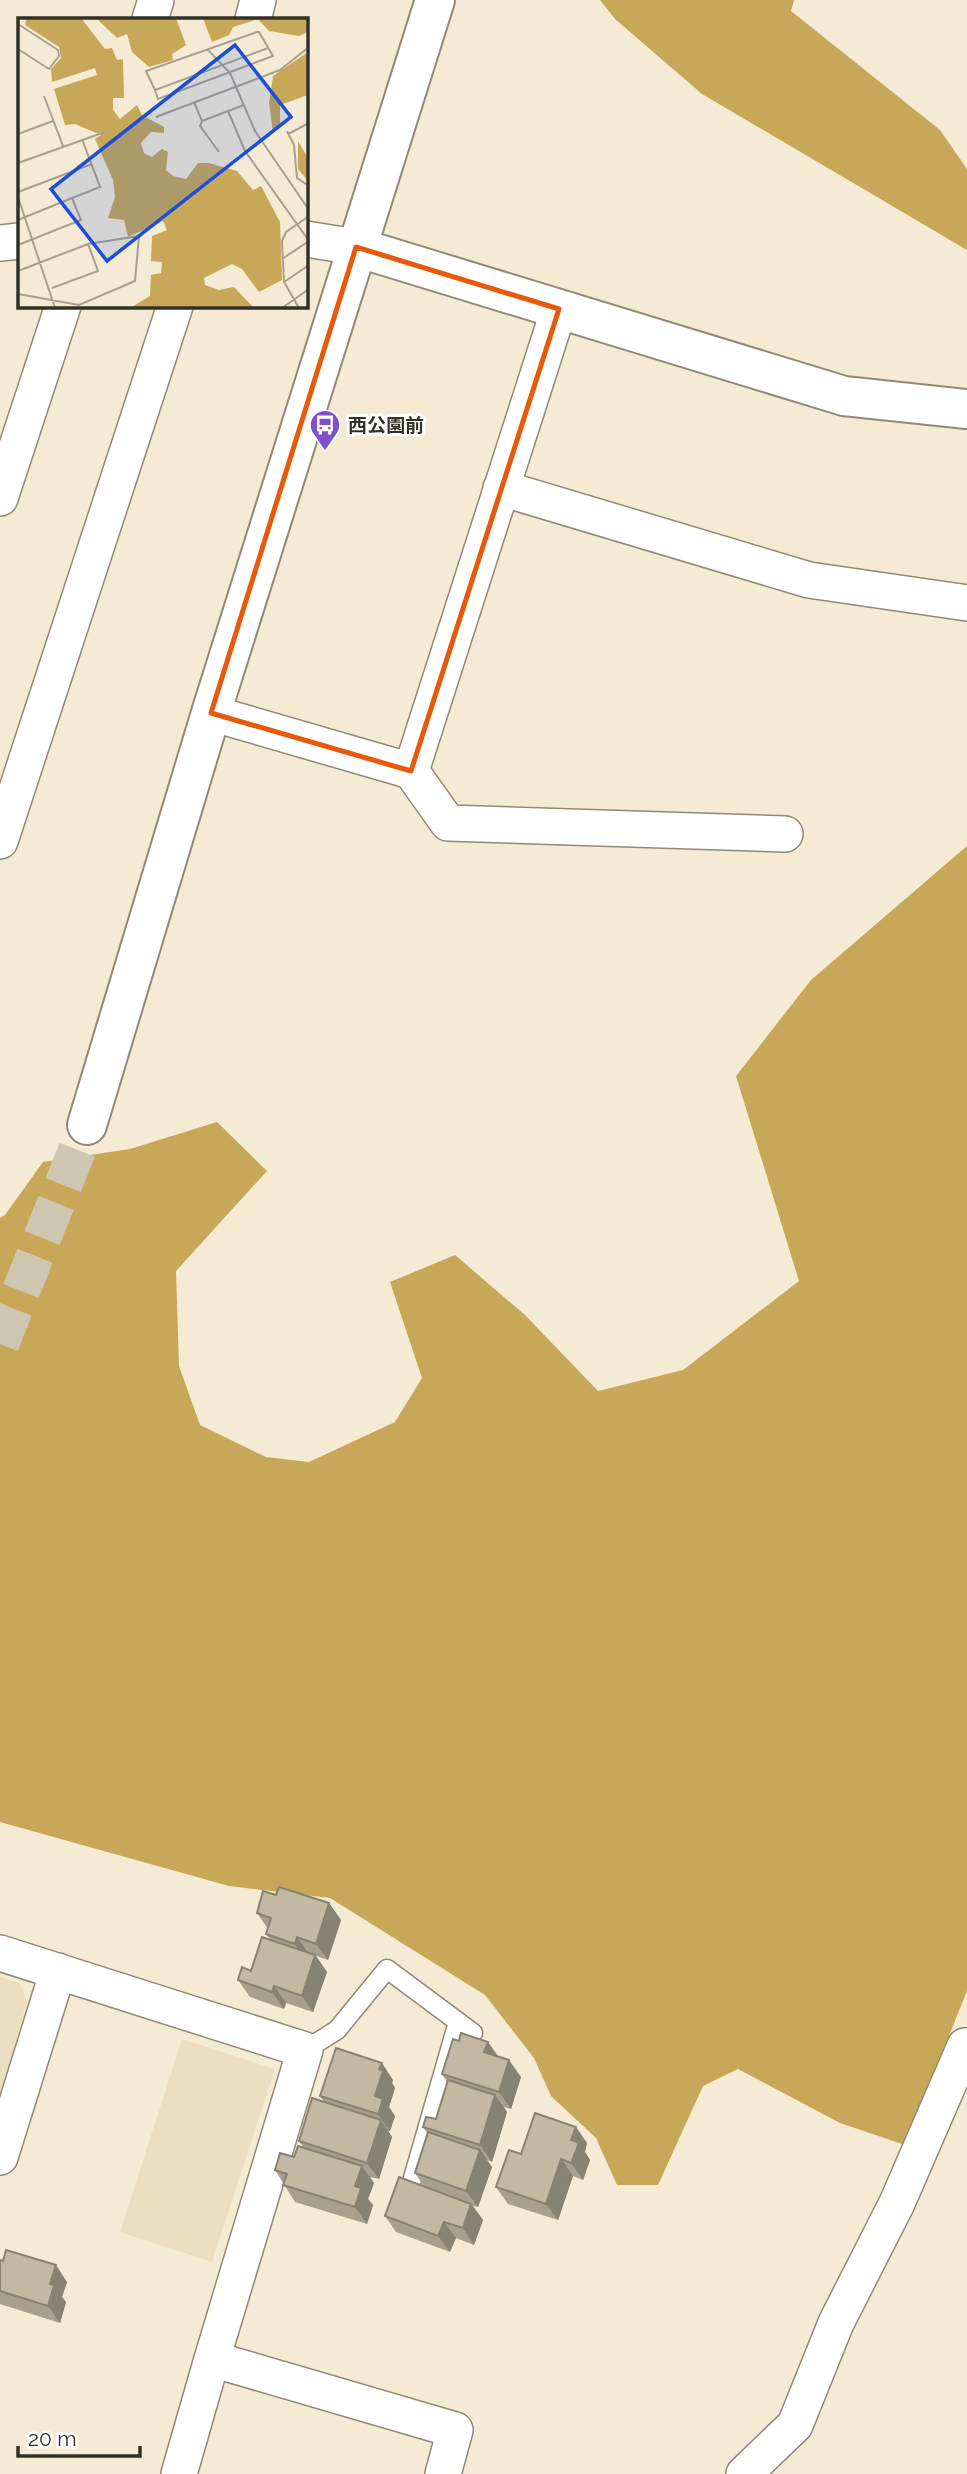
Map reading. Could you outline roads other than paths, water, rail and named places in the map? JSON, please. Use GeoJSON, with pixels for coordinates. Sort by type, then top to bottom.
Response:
{"type":"FeatureCollection","features":[{"type":"Feature","properties":{"kind":"street"},"geometry":{"type":"LineString","coordinates":[[150,18],[156,0]]}},
{"type":"Feature","properties":{"kind":"street"},"geometry":{"type":"LineString","coordinates":[[253,18],[258,0]]}},
{"type":"Feature","properties":{"kind":"street"},"geometry":{"type":"LineString","coordinates":[[88,1125],[211,713],[435,0]]}},
{"type":"Feature","properties":{"kind":"street"},"geometry":{"type":"LineString","coordinates":[[308,239],[356,247],[844,396],[967,409]]}},
{"type":"Feature","properties":{"kind":"street"},"geometry":{"type":"LineString","coordinates":[[0,243],[18,241]]}},
{"type":"Feature","properties":{"kind":"street"},"geometry":{"type":"LineString","coordinates":[[0,498],[62,308]]}},
{"type":"Feature","properties":{"kind":"street"},"geometry":{"type":"LineString","coordinates":[[0,841],[174,308]]}},
{"type":"Feature","properties":{"kind":"street"},"geometry":{"type":"LineString","coordinates":[[411,771],[559,309]]}},
{"type":"Feature","properties":{"kind":"street"},"geometry":{"type":"LineString","coordinates":[[501,488],[809,580],[967,603]]}},
{"type":"Feature","properties":{"kind":"street"},"geometry":{"type":"LineString","coordinates":[[211,713],[411,771],[448,823],[785,834]]}},
{"type":"Feature","properties":{"kind":"street"},"geometry":{"type":"LineString","coordinates":[[0,1953],[305,2050],[179,2474]]}},
{"type":"Feature","properties":{"kind":"street"},"geometry":{"type":"LineString","coordinates":[[0,2157],[58,1971]]}},
{"type":"Feature","properties":{"kind":"street"},"geometry":{"type":"LineString","coordinates":[[744,2474],[795,2425],[836,2323],[897,2203],[965,2046],[967,2048]]}},
{"type":"Feature","properties":{"kind":"street"},"geometry":{"type":"LineString","coordinates":[[212,2359],[455,2430],[443,2474]]}},
{"type":"Feature","properties":{"kind":"lane"},"geometry":{"type":"LineString","coordinates":[[305,2050],[337,2030],[387,1969],[473,2033]]}},
{"type":"Feature","properties":{"kind":"lane"},"geometry":{"type":"LineString","coordinates":[[413,2178],[458,2022]]}},
{"type":"Feature","properties":{"kind":"tunnel"},"geometry":{"type":"LineString","coordinates":[[0,1344],[87,1125]]}},
{"type":"Feature","properties":{"kind":"place","name":"西公園前"},"geometry":{"type":"Point","coordinates":[325,452]}}]}
